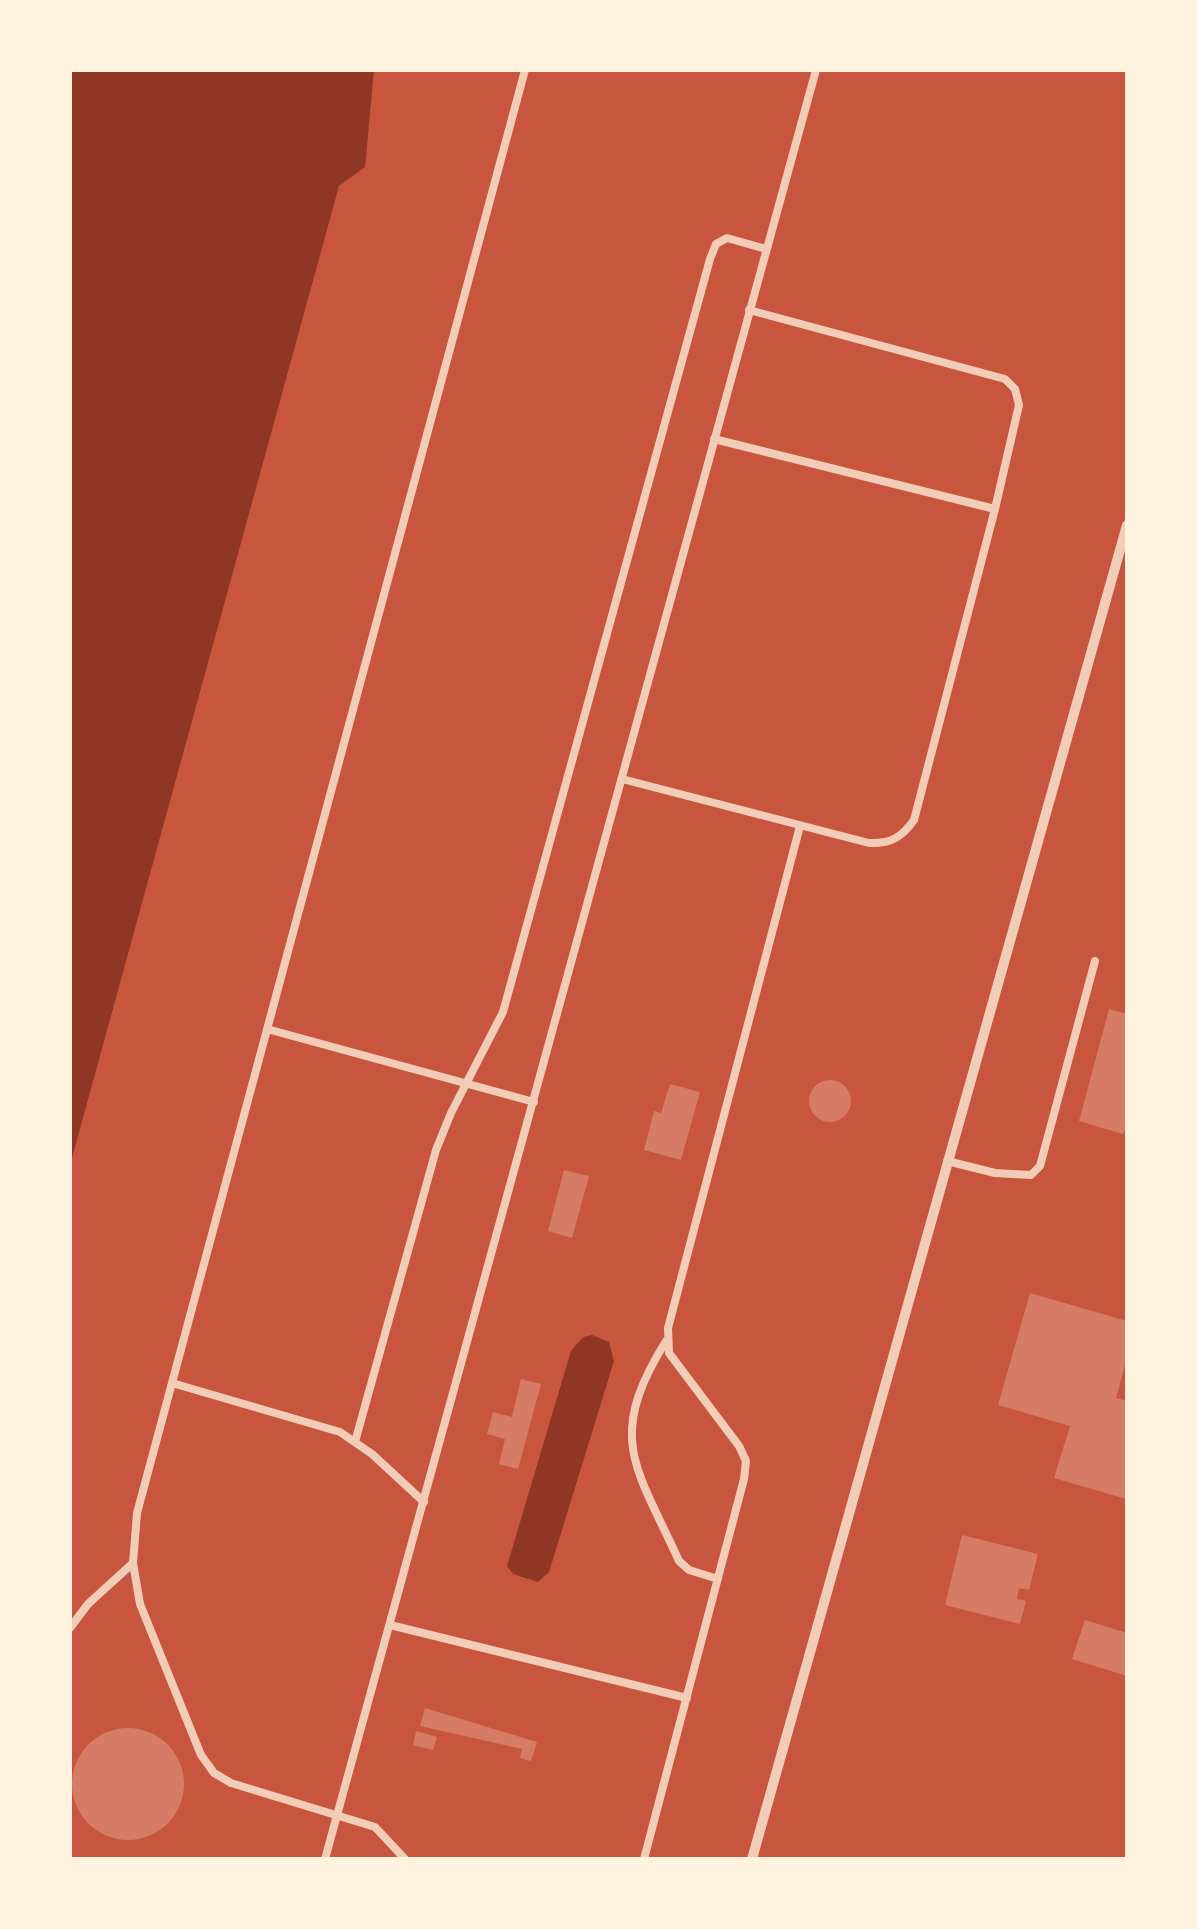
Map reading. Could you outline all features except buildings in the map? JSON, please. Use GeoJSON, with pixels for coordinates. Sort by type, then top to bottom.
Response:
{"type":"FeatureCollection","features":[{"type":"Feature","properties":{"kind":"street"},"geometry":{"type":"LineString","coordinates":[[752,1859],[1127,525]]}},
{"type":"Feature","properties":{"kind":"lane"},"geometry":{"type":"LineString","coordinates":[[405,1859],[374,1827],[231,1783],[214,1773],[201,1755],[140,1604],[134,1563],[137,1513],[525,70]]}},
{"type":"Feature","properties":{"kind":"lane"},"geometry":{"type":"LineString","coordinates":[[326,1859],[816,70]]}},
{"type":"Feature","properties":{"kind":"lane"},"geometry":{"type":"LineString","coordinates":[[355,1442],[436,1150],[504,1012],[710,258],[716,244],[728,238],[766,250]]}},
{"type":"Feature","properties":{"kind":"lane"},"geometry":{"type":"LineString","coordinates":[[622,779],[885,844],[904,834],[914,820],[994,509],[1018,406],[1016,389],[1005,379],[749,310]]}},
{"type":"Feature","properties":{"kind":"lane"},"geometry":{"type":"LineString","coordinates":[[714,439],[994,509]]}},
{"type":"Feature","properties":{"kind":"lane"},"geometry":{"type":"LineString","coordinates":[[718,1578],[689,1570],[679,1561],[631,1455],[630,1432],[643,1377],[666,1340],[800,826]]}},
{"type":"Feature","properties":{"kind":"lane"},"geometry":{"type":"LineString","coordinates":[[948,1160],[995,1173],[1032,1174],[1040,1166],[1095,961]]}},
{"type":"Feature","properties":{"kind":"lane"},"geometry":{"type":"LineString","coordinates":[[267,1029],[534,1102]]}},
{"type":"Feature","properties":{"kind":"lane"},"geometry":{"type":"LineString","coordinates":[[644,1859],[746,1461],[739,1446],[669,1353],[666,1340]]}},
{"type":"Feature","properties":{"kind":"lane"},"geometry":{"type":"LineString","coordinates":[[172,1383],[325,1425],[355,1442],[424,1502]]}},
{"type":"Feature","properties":{"kind":"lane"},"geometry":{"type":"LineString","coordinates":[[70,1628],[88,1604],[134,1563]]}},
{"type":"Feature","properties":{"kind":"lane"},"geometry":{"type":"LineString","coordinates":[[390,1625],[687,1698]]}},
{"type":"Feature","properties":{"kind":"shaded area"},"geometry":{"type":"Polygon","coordinates":[[[70,70],[374,70],[365,167],[339,186],[70,1165],[70,70]]]}},
{"type":"Feature","properties":{"kind":"shaded area"},"geometry":{"type":"Polygon","coordinates":[[[592,1335],[609,1342],[614,1361],[549,1572],[538,1582],[513,1574],[507,1566],[571,1351],[583,1337],[592,1335]]]}}]}
